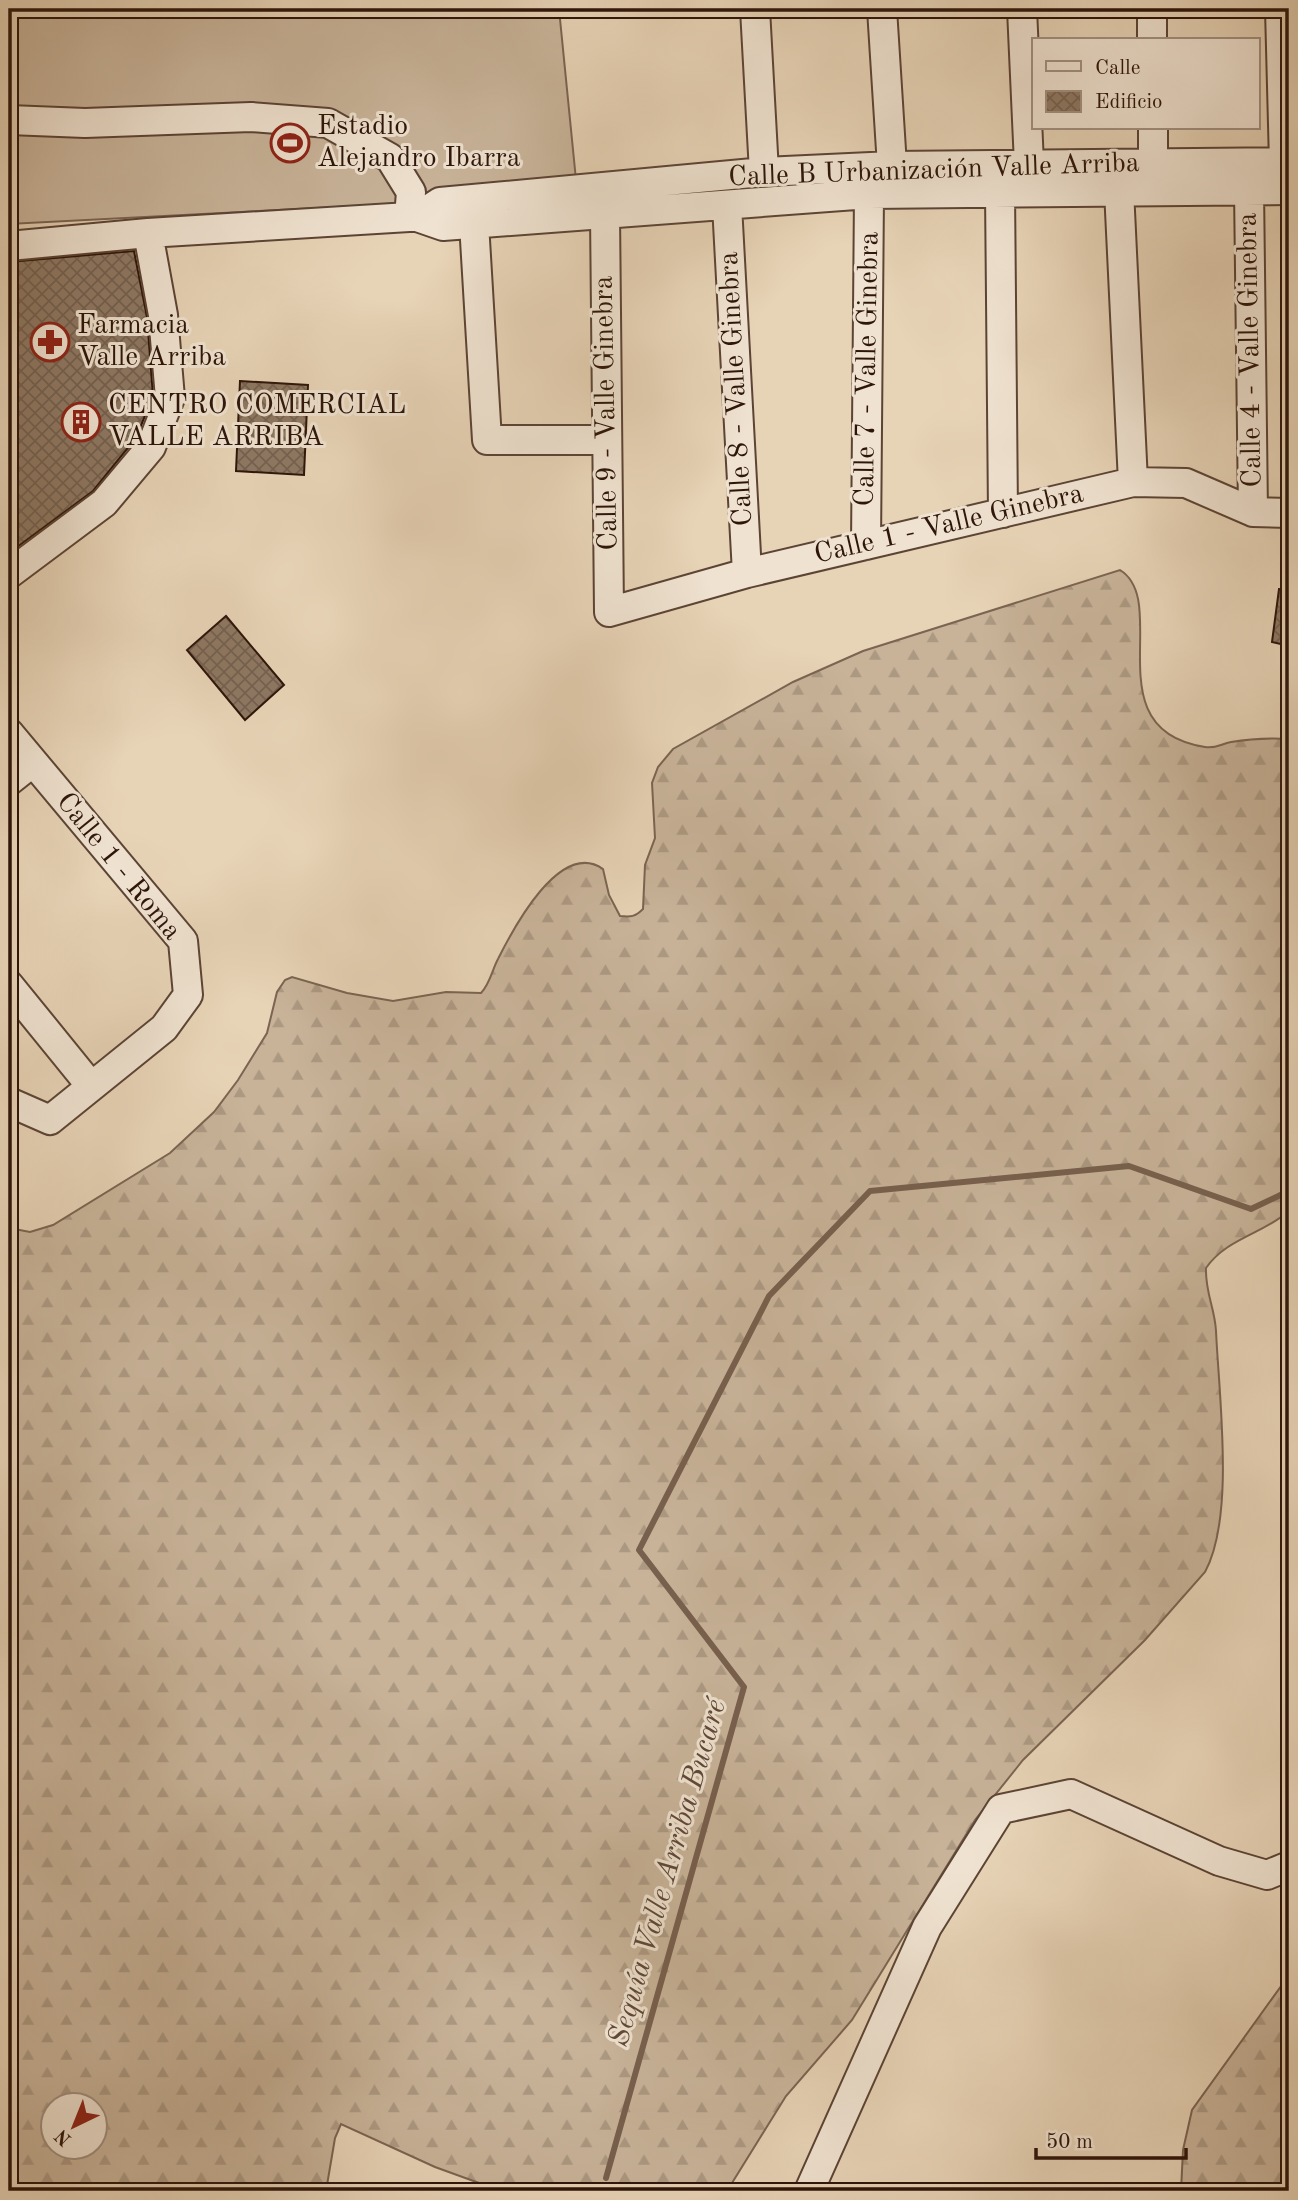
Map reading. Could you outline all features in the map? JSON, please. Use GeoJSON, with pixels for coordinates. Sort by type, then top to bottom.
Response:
{"type":"FeatureCollection","features":[{"type":"Feature","properties":{"kind":"street"},"geometry":{"type":"LineString","coordinates":[[755,9],[764,172]]}},
{"type":"Feature","properties":{"kind":"street"},"geometry":{"type":"LineString","coordinates":[[882,9],[892,166]]}},
{"type":"Feature","properties":{"kind":"street"},"geometry":{"type":"LineString","coordinates":[[1022,9],[1029,164]]}},
{"type":"Feature","properties":{"kind":"street"},"geometry":{"type":"LineString","coordinates":[[1152,9],[1152,38]]}},
{"type":"Feature","properties":{"kind":"street"},"geometry":{"type":"LineString","coordinates":[[1280,9],[1287,163]]}},
{"type":"Feature","properties":{"kind":"street"},"geometry":{"type":"LineString","coordinates":[[9,120],[85,123],[251,117],[328,123],[390,158],[411,192],[413,217]]}},
{"type":"Feature","properties":{"kind":"street"},"geometry":{"type":"LineString","coordinates":[[1153,130],[1153,165]]}},
{"type":"Feature","properties":{"kind":"street","name":"Calle B Urbanización Valle Arriba"},"geometry":{"type":"LineString","coordinates":[[413,217],[440,202],[764,172],[892,166],[1287,163]]}},
{"type":"Feature","properties":{"kind":"street","name":"Calle 4 - Valle Ginebra"},"geometry":{"type":"LineString","coordinates":[[1249,189],[1253,512]]}},
{"type":"Feature","properties":{"kind":"street"},"geometry":{"type":"LineString","coordinates":[[1119,190],[1133,482]]}},
{"type":"Feature","properties":{"kind":"street","name":"Calle B Urbanización Valle Arriba"},"geometry":{"type":"LineString","coordinates":[[9,246],[148,233],[413,217],[443,226],[869,194],[1289,190]]}},
{"type":"Feature","properties":{"kind":"street"},"geometry":{"type":"LineString","coordinates":[[999,191],[1003,513]]}},
{"type":"Feature","properties":{"kind":"street","name":"Calle 7 - Valle Ginebra"},"geometry":{"type":"LineString","coordinates":[[866,545],[869,194]]}},
{"type":"Feature","properties":{"kind":"street","name":"Calle 8 - Valle Ginebra"},"geometry":{"type":"LineString","coordinates":[[727,205],[747,573]]}},
{"type":"Feature","properties":{"kind":"street","name":"Calle 9 - Valle Ginebra"},"geometry":{"type":"LineString","coordinates":[[605,214],[610,612]]}},
{"type":"Feature","properties":{"kind":"street"},"geometry":{"type":"LineString","coordinates":[[474,223],[486,440],[607,440]]}},
{"type":"Feature","properties":{"kind":"street"},"geometry":{"type":"LineString","coordinates":[[9,574],[104,503],[151,447],[170,398],[163,315],[148,233]]}},
{"type":"Feature","properties":{"kind":"street","name":"Calle 1 - Valle Ginebra"},"geometry":{"type":"LineString","coordinates":[[610,612],[747,573],[1133,482],[1186,484],[1253,512],[1289,513]]}},
{"type":"Feature","properties":{"kind":"street","name":"Calle 1 - Roma"},"geometry":{"type":"LineString","coordinates":[[9,733],[183,941],[188,995],[164,1028],[50,1119],[9,1102]]}},
{"type":"Feature","properties":{"kind":"street"},"geometry":{"type":"LineString","coordinates":[[9,781],[33,762]]}},
{"type":"Feature","properties":{"kind":"street"},"geometry":{"type":"LineString","coordinates":[[9,985],[91,1086]]}},
{"type":"Feature","properties":{"kind":"street"},"geometry":{"type":"LineString","coordinates":[[808,2191],[927,1927],[1001,1809],[1071,1794],[1219,1861],[1267,1875],[1289,1866]]}},
{"type":"Feature","properties":{"kind":"green space","name":"Estadio Alejandro Ibarra"},"geometry":{"type":"Polygon","coordinates":[[[9,9],[559,9],[577,190],[374,205],[9,224],[9,9]]]}},
{"type":"Feature","properties":{"kind":"green space"},"geometry":{"type":"Polygon","coordinates":[[[1120,570],[1134,586],[1139,609],[1143,692],[1152,717],[1171,736],[1205,747],[1245,740],[1289,739],[1289,1211],[1224,1250],[1206,1268],[1216,1331],[1223,1456],[1220,1520],[1214,1549],[1205,1572],[1145,1640],[1023,1760],[975,1820],[852,2020],[786,2096],[727,2191],[501,2191],[435,2167],[341,2124],[335,2138],[326,2191],[9,2191],[9,1228],[30,1232],[53,1225],[170,1153],[214,1112],[238,1080],[267,1033],[277,992],[285,980],[292,977],[347,993],[393,1001],[446,992],[481,993],[515,928],[540,891],[555,876],[571,866],[587,863],[603,869],[609,895],[620,916],[638,914],[643,909],[645,865],[655,838],[652,783],[658,767],[673,749],[793,682],[863,651],[1120,570]]]}},
{"type":"Feature","properties":{"kind":"green space"},"geometry":{"type":"Polygon","coordinates":[[[1289,1975],[1289,2191],[1181,2191],[1183,2150],[1192,2110],[1289,1975]]]}},
{"type":"Feature","properties":{"kind":"building","name":"CENTRO COMERCIAL VALLE ARRIBA"},"geometry":{"type":"Polygon","coordinates":[[[134,251],[147,317],[153,396],[136,438],[93,491],[9,553],[9,262],[134,251]]]}},
{"type":"Feature","properties":{"kind":"building"},"geometry":{"type":"Polygon","coordinates":[[[240,381],[308,385],[304,475],[236,471],[240,381]]]}},
{"type":"Feature","properties":{"kind":"building"},"geometry":{"type":"Polygon","coordinates":[[[1279,589],[1289,590],[1289,646],[1272,642],[1279,589]]]}},
{"type":"Feature","properties":{"kind":"building"},"geometry":{"type":"Polygon","coordinates":[[[226,616],[284,685],[245,720],[187,650],[226,616]]]}},
{"type":"Feature","properties":{"kind":"waterway","name":"Sequía Valle Arriba Bucaré"},"geometry":{"type":"LineString","coordinates":[[606,2178],[744,1687],[639,1550],[769,1296],[870,1191],[1129,1166],[1251,1209],[1289,1191]]}},
{"type":"Feature","properties":{"kind":"place","name":"Estadio Alejandro Ibarra"},"geometry":{"type":"Point","coordinates":[290,143]}},
{"type":"Feature","properties":{"kind":"place","name":"Farmacia Valle Arriba"},"geometry":{"type":"Point","coordinates":[50,342]}},
{"type":"Feature","properties":{"kind":"place","name":"CENTRO COMERCIAL VALLE ARRIBA"},"geometry":{"type":"Point","coordinates":[81,422]}}]}
